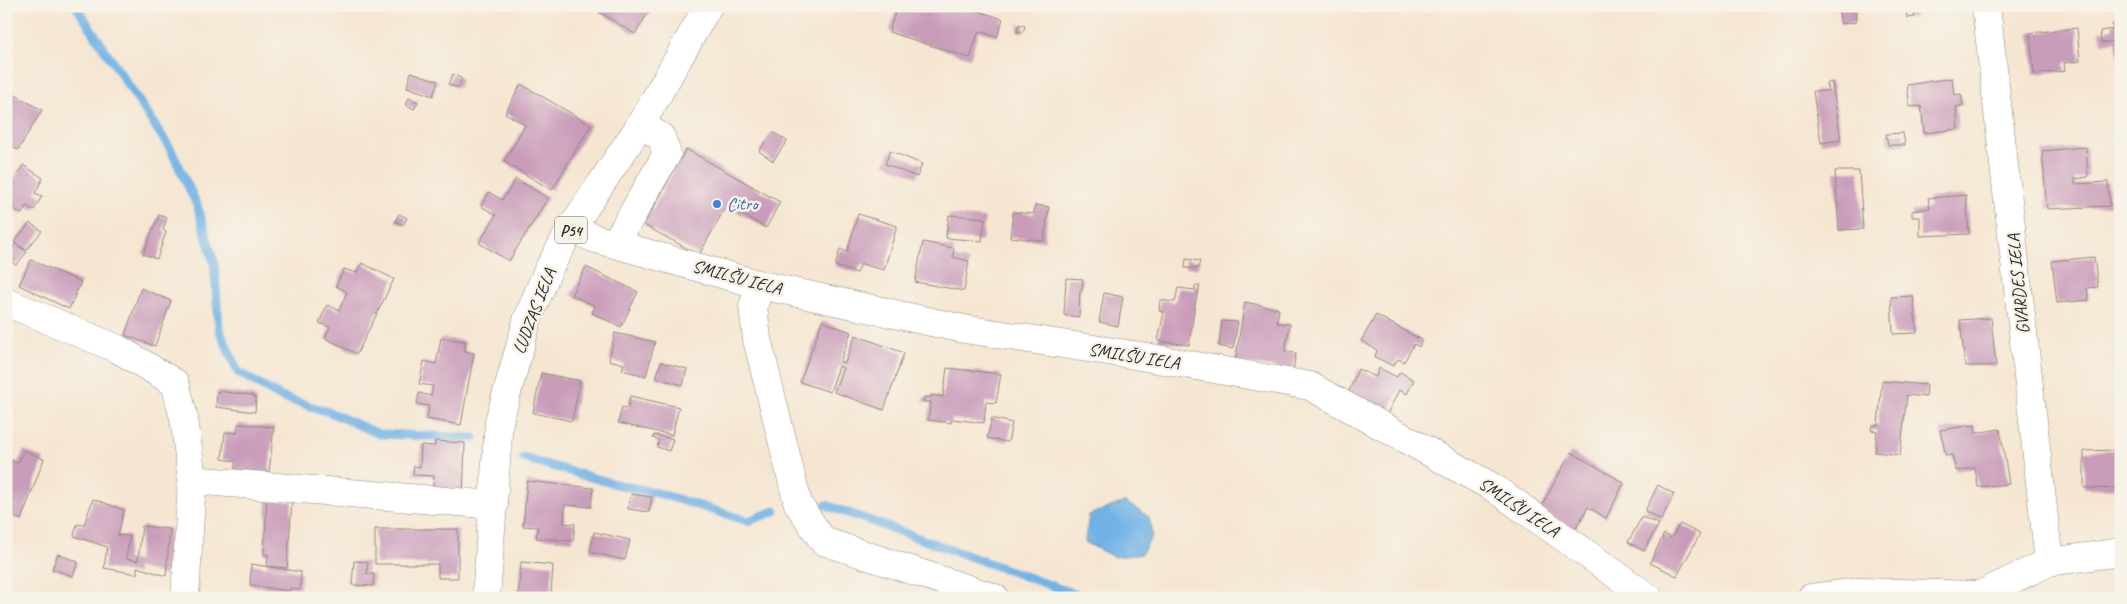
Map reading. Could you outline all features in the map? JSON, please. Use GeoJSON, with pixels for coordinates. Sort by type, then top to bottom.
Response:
{"type":"FeatureCollection","features":[{"type":"Feature","properties":{"kind":"street","name":"LUDZAS IELA"},"geometry":{"type":"LineString","coordinates":[[486,598],[500,421],[528,318],[548,270],[572,228],[640,124],[708,6]]}},
{"type":"Feature","properties":{"kind":"street","name":"GVARDES IELA"},"geometry":{"type":"LineString","coordinates":[[1986,6],[2049,562]]}},
{"type":"Feature","properties":{"kind":"street"},"geometry":{"type":"LineString","coordinates":[[615,244],[667,154],[661,137],[640,124]]}},
{"type":"Feature","properties":{"kind":"street","name":"SMILŠU IELA"},"geometry":{"type":"LineString","coordinates":[[572,228],[593,238],[761,285],[964,328],[1310,386],[1494,488],[1649,598]]}},
{"type":"Feature","properties":{"kind":"street"},"geometry":{"type":"LineString","coordinates":[[761,285],[753,306],[760,348],[798,504],[823,541],[995,598]]}},
{"type":"Feature","properties":{"kind":"street"},"geometry":{"type":"LineString","coordinates":[[6,302],[118,349],[175,383],[184,418],[192,480],[186,598]]}},
{"type":"Feature","properties":{"kind":"street"},"geometry":{"type":"LineString","coordinates":[[192,480],[494,505]]}},
{"type":"Feature","properties":{"kind":"street"},"geometry":{"type":"LineString","coordinates":[[1811,598],[1859,592],[1980,595],[2049,562],[2121,552]]}},
{"type":"Feature","properties":{"kind":"water"},"geometry":{"type":"Polygon","coordinates":[[[1125,502],[1149,517],[1152,536],[1141,554],[1114,557],[1085,542],[1089,515],[1125,502]]]}},
{"type":"Feature","properties":{"kind":"building"},"geometry":{"type":"Polygon","coordinates":[[[603,6],[661,6],[657,12],[651,8],[635,34],[599,12],[603,6]]]}},
{"type":"Feature","properties":{"kind":"building"},"geometry":{"type":"Polygon","coordinates":[[[897,6],[963,6],[1003,19],[997,37],[979,31],[970,58],[889,32],[897,6]]]}},
{"type":"Feature","properties":{"kind":"building"},"geometry":{"type":"Polygon","coordinates":[[[1838,6],[1855,6],[1856,22],[1841,24],[1838,6]]]}},
{"type":"Feature","properties":{"kind":"building"},"geometry":{"type":"Polygon","coordinates":[[[1914,8],[1915,17],[1907,18],[1906,9],[1914,8]]]}},
{"type":"Feature","properties":{"kind":"building"},"geometry":{"type":"Polygon","coordinates":[[[2118,23],[2117,28],[2121,28],[2120,68],[2116,41],[2101,43],[2100,31],[2113,29],[2112,24],[2118,23]]]}},
{"type":"Feature","properties":{"kind":"building"},"geometry":{"type":"Polygon","coordinates":[[[1019,24],[1025,26],[1023,32],[1017,32],[1019,24]]]}},
{"type":"Feature","properties":{"kind":"building"},"geometry":{"type":"Polygon","coordinates":[[[2077,28],[2080,61],[2064,63],[2065,71],[2034,74],[2030,33],[2077,28]]]}},
{"type":"Feature","properties":{"kind":"building"},"geometry":{"type":"Polygon","coordinates":[[[411,72],[438,81],[433,96],[407,87],[411,72]]]}},
{"type":"Feature","properties":{"kind":"building"},"geometry":{"type":"Polygon","coordinates":[[[453,74],[462,79],[458,88],[448,84],[453,74]]]}},
{"type":"Feature","properties":{"kind":"building"},"geometry":{"type":"Polygon","coordinates":[[[1952,78],[1954,95],[1961,94],[1963,105],[1956,107],[1958,129],[1924,133],[1921,106],[1910,107],[1907,85],[1952,78]]]}},
{"type":"Feature","properties":{"kind":"building"},"geometry":{"type":"Polygon","coordinates":[[[1832,82],[1841,140],[1821,143],[1813,91],[1828,91],[1826,83],[1832,82]]]}},
{"type":"Feature","properties":{"kind":"building"},"geometry":{"type":"Polygon","coordinates":[[[521,84],[591,125],[552,190],[504,162],[525,125],[505,113],[521,84]]]}},
{"type":"Feature","properties":{"kind":"building"},"geometry":{"type":"Polygon","coordinates":[[[6,90],[42,110],[18,150],[6,143],[6,90]]]}},
{"type":"Feature","properties":{"kind":"building"},"geometry":{"type":"Polygon","coordinates":[[[409,98],[418,102],[414,109],[406,105],[409,98]]]}},
{"type":"Feature","properties":{"kind":"building"},"geometry":{"type":"Polygon","coordinates":[[[773,132],[787,141],[773,161],[759,151],[773,132]]]}},
{"type":"Feature","properties":{"kind":"building"},"geometry":{"type":"Polygon","coordinates":[[[1903,133],[1905,145],[1888,145],[1886,134],[1903,133]]]}},
{"type":"Feature","properties":{"kind":"building"},"geometry":{"type":"Polygon","coordinates":[[[2086,147],[2088,177],[2075,179],[2075,184],[2108,182],[2110,206],[2047,209],[2042,151],[2086,147]]]}},
{"type":"Feature","properties":{"kind":"building","name":"Citro"},"geometry":{"type":"Polygon","coordinates":[[[686,149],[780,202],[766,228],[726,206],[699,255],[644,225],[686,149]]]}},
{"type":"Feature","properties":{"kind":"building"},"geometry":{"type":"Polygon","coordinates":[[[890,151],[922,164],[917,177],[885,164],[890,151]]]}},
{"type":"Feature","properties":{"kind":"building"},"geometry":{"type":"Polygon","coordinates":[[[23,165],[43,178],[35,193],[42,196],[34,210],[26,206],[22,214],[6,205],[6,193],[23,165]]]}},
{"type":"Feature","properties":{"kind":"building"},"geometry":{"type":"Polygon","coordinates":[[[1835,171],[1859,171],[1863,229],[1839,230],[1835,171]]]}},
{"type":"Feature","properties":{"kind":"building"},"geometry":{"type":"Polygon","coordinates":[[[516,179],[548,198],[509,261],[479,243],[496,215],[481,206],[489,192],[502,200],[516,179]]]}},
{"type":"Feature","properties":{"kind":"building"},"geometry":{"type":"Polygon","coordinates":[[[1966,195],[1969,234],[1920,236],[1920,217],[1912,217],[1912,211],[1930,208],[1928,198],[1966,195]]]}},
{"type":"Feature","properties":{"kind":"building"},"geometry":{"type":"Polygon","coordinates":[[[1035,205],[1049,207],[1044,241],[1010,237],[1013,212],[1034,214],[1035,205]]]}},
{"type":"Feature","properties":{"kind":"building"},"geometry":{"type":"Polygon","coordinates":[[[399,214],[407,218],[403,225],[395,221],[399,214]]]}},
{"type":"Feature","properties":{"kind":"building"},"geometry":{"type":"Polygon","coordinates":[[[858,214],[897,226],[884,270],[861,264],[857,273],[835,266],[840,249],[847,252],[858,214]]]}},
{"type":"Feature","properties":{"kind":"building"},"geometry":{"type":"Polygon","coordinates":[[[159,215],[167,218],[163,230],[166,232],[157,259],[143,254],[159,215]]]}},
{"type":"Feature","properties":{"kind":"building"},"geometry":{"type":"Polygon","coordinates":[[[949,215],[985,218],[982,241],[946,238],[949,215]]]}},
{"type":"Feature","properties":{"kind":"building"},"geometry":{"type":"Polygon","coordinates":[[[30,223],[42,231],[26,250],[14,242],[30,223]]]}},
{"type":"Feature","properties":{"kind":"building"},"geometry":{"type":"Polygon","coordinates":[[[923,242],[954,248],[953,257],[969,261],[964,291],[915,282],[923,242]]]}},
{"type":"Feature","properties":{"kind":"building"},"geometry":{"type":"Polygon","coordinates":[[[15,244],[27,252],[16,265],[6,259],[6,255],[15,244]]]}},
{"type":"Feature","properties":{"kind":"building"},"geometry":{"type":"Polygon","coordinates":[[[2094,257],[2098,287],[2087,288],[2089,300],[2057,303],[2052,261],[2094,257]]]}},
{"type":"Feature","properties":{"kind":"building"},"geometry":{"type":"Polygon","coordinates":[[[1186,259],[1200,261],[1198,268],[1185,268],[1186,259]]]}},
{"type":"Feature","properties":{"kind":"building"},"geometry":{"type":"Polygon","coordinates":[[[31,260],[81,282],[69,309],[19,285],[31,260]]]}},
{"type":"Feature","properties":{"kind":"building"},"geometry":{"type":"Polygon","coordinates":[[[362,263],[394,279],[357,354],[325,338],[330,327],[319,323],[327,305],[339,310],[347,292],[336,286],[344,269],[356,273],[362,263]]]}},
{"type":"Feature","properties":{"kind":"building"},"geometry":{"type":"Polygon","coordinates":[[[586,267],[638,292],[621,327],[592,313],[595,306],[571,295],[586,267]]]}},
{"type":"Feature","properties":{"kind":"building"},"geometry":{"type":"Polygon","coordinates":[[[1066,278],[1083,279],[1082,290],[1080,290],[1079,317],[1064,315],[1066,278]]]}},
{"type":"Feature","properties":{"kind":"building"},"geometry":{"type":"Polygon","coordinates":[[[1195,286],[1200,286],[1195,304],[1189,345],[1158,341],[1164,312],[1159,311],[1160,300],[1175,302],[1178,288],[1195,290],[1195,286]]]}},
{"type":"Feature","properties":{"kind":"building"},"geometry":{"type":"Polygon","coordinates":[[[141,288],[171,301],[155,346],[125,335],[141,288]]]}},
{"type":"Feature","properties":{"kind":"building"},"geometry":{"type":"Polygon","coordinates":[[[1104,293],[1123,297],[1118,326],[1099,322],[1104,293]]]}},
{"type":"Feature","properties":{"kind":"building"},"geometry":{"type":"Polygon","coordinates":[[[1913,296],[1917,333],[1893,334],[1891,297],[1913,296]]]}},
{"type":"Feature","properties":{"kind":"building"},"geometry":{"type":"Polygon","coordinates":[[[1245,302],[1279,309],[1277,323],[1290,324],[1285,351],[1296,353],[1293,370],[1235,362],[1245,302]]]}},
{"type":"Feature","properties":{"kind":"building"},"geometry":{"type":"Polygon","coordinates":[[[1376,315],[1422,340],[1419,347],[1414,344],[1404,362],[1398,359],[1393,366],[1375,357],[1377,350],[1361,341],[1376,315]]]}},
{"type":"Feature","properties":{"kind":"building"},"geometry":{"type":"Polygon","coordinates":[[[1991,318],[1996,366],[1965,366],[1960,320],[1991,318]]]}},
{"type":"Feature","properties":{"kind":"building"},"geometry":{"type":"Polygon","coordinates":[[[822,321],[851,332],[840,362],[845,363],[855,335],[904,353],[884,410],[834,392],[843,368],[839,366],[830,392],[800,382],[822,321]]]}},
{"type":"Feature","properties":{"kind":"building"},"geometry":{"type":"Polygon","coordinates":[[[1222,321],[1238,322],[1233,349],[1219,346],[1222,321]]]}},
{"type":"Feature","properties":{"kind":"building"},"geometry":{"type":"Polygon","coordinates":[[[615,333],[655,342],[646,376],[622,370],[624,364],[609,360],[615,333]]]}},
{"type":"Feature","properties":{"kind":"building"},"geometry":{"type":"Polygon","coordinates":[[[441,338],[465,341],[465,351],[474,353],[461,425],[427,419],[429,406],[417,404],[419,393],[431,396],[433,386],[419,384],[424,361],[436,364],[441,338]]]}},
{"type":"Feature","properties":{"kind":"building"},"geometry":{"type":"Polygon","coordinates":[[[661,362],[687,369],[683,385],[656,378],[661,362]]]}},
{"type":"Feature","properties":{"kind":"building"},"geometry":{"type":"Polygon","coordinates":[[[947,368],[1001,374],[996,403],[986,402],[984,423],[952,419],[951,423],[928,420],[931,402],[923,402],[924,397],[932,397],[931,395],[943,397],[947,368]]]}},
{"type":"Feature","properties":{"kind":"building"},"geometry":{"type":"Polygon","coordinates":[[[1379,368],[1397,377],[1400,372],[1414,380],[1407,394],[1399,390],[1387,414],[1348,394],[1358,369],[1376,377],[1379,368]]]}},
{"type":"Feature","properties":{"kind":"building"},"geometry":{"type":"Polygon","coordinates":[[[541,373],[580,381],[572,421],[533,413],[541,373]]]}},
{"type":"Feature","properties":{"kind":"building"},"geometry":{"type":"Polygon","coordinates":[[[1882,381],[1927,385],[1926,397],[1907,395],[1900,455],[1875,452],[1877,431],[1871,430],[1872,425],[1878,425],[1882,381]]]}},
{"type":"Feature","properties":{"kind":"building"},"geometry":{"type":"Polygon","coordinates":[[[217,391],[251,395],[256,398],[255,412],[216,407],[217,391]]]}},
{"type":"Feature","properties":{"kind":"building"},"geometry":{"type":"Polygon","coordinates":[[[630,396],[679,407],[672,435],[618,423],[622,407],[628,408],[630,396]]]}},
{"type":"Feature","properties":{"kind":"building"},"geometry":{"type":"Polygon","coordinates":[[[992,418],[1012,423],[1008,442],[987,438],[992,418]]]}},
{"type":"Feature","properties":{"kind":"building"},"geometry":{"type":"Polygon","coordinates":[[[238,424],[274,427],[269,472],[235,469],[235,461],[222,459],[225,432],[237,433],[238,424]]]}},
{"type":"Feature","properties":{"kind":"building"},"geometry":{"type":"Polygon","coordinates":[[[1975,425],[1976,433],[2000,429],[2009,484],[1978,487],[1975,468],[1956,471],[1952,455],[1946,456],[1940,430],[1975,425]]]}},
{"type":"Feature","properties":{"kind":"building"},"geometry":{"type":"Polygon","coordinates":[[[654,435],[673,439],[669,451],[657,447],[659,440],[653,438],[654,435]]]}},
{"type":"Feature","properties":{"kind":"building"},"geometry":{"type":"Polygon","coordinates":[[[435,441],[465,443],[463,496],[432,493],[434,476],[413,475],[414,466],[420,467],[421,445],[435,446],[435,441]]]}},
{"type":"Feature","properties":{"kind":"building"},"geometry":{"type":"Polygon","coordinates":[[[24,450],[44,459],[21,520],[6,514],[6,458],[18,463],[24,450]]]}},
{"type":"Feature","properties":{"kind":"building"},"geometry":{"type":"Polygon","coordinates":[[[2118,450],[2118,461],[2121,462],[2121,489],[2084,488],[2084,451],[2118,450]]]}},
{"type":"Feature","properties":{"kind":"building"},"geometry":{"type":"Polygon","coordinates":[[[1571,452],[1624,483],[1606,518],[1588,507],[1575,530],[1540,509],[1571,452]]]}},
{"type":"Feature","properties":{"kind":"building"},"geometry":{"type":"Polygon","coordinates":[[[527,481],[593,488],[591,507],[565,505],[564,523],[575,524],[573,541],[536,538],[538,527],[523,526],[527,481]]]}},
{"type":"Feature","properties":{"kind":"building"},"geometry":{"type":"Polygon","coordinates":[[[1658,485],[1674,494],[1661,520],[1645,511],[1658,485]]]}},
{"type":"Feature","properties":{"kind":"building"},"geometry":{"type":"Polygon","coordinates":[[[631,494],[652,497],[649,512],[628,509],[631,494]]]}},
{"type":"Feature","properties":{"kind":"building"},"geometry":{"type":"Polygon","coordinates":[[[93,499],[124,510],[118,535],[130,536],[126,559],[138,561],[142,526],[170,529],[166,576],[137,567],[137,574],[104,568],[107,547],[74,536],[77,524],[84,525],[93,499]]]}},
{"type":"Feature","properties":{"kind":"building"},"geometry":{"type":"Polygon","coordinates":[[[267,500],[292,502],[287,568],[267,566],[268,554],[264,555],[267,500]]]}},
{"type":"Feature","properties":{"kind":"building"},"geometry":{"type":"Polygon","coordinates":[[[1642,517],[1659,524],[1644,551],[1628,542],[1642,517]]]}},
{"type":"Feature","properties":{"kind":"building"},"geometry":{"type":"Polygon","coordinates":[[[1680,524],[1700,534],[1677,576],[1650,563],[1664,534],[1671,538],[1680,524]]]}},
{"type":"Feature","properties":{"kind":"building"},"geometry":{"type":"Polygon","coordinates":[[[375,529],[458,529],[458,578],[438,578],[438,564],[375,564],[375,529]]]}},
{"type":"Feature","properties":{"kind":"building"},"geometry":{"type":"Polygon","coordinates":[[[594,532],[630,540],[625,560],[590,552],[594,532]]]}},
{"type":"Feature","properties":{"kind":"building"},"geometry":{"type":"Polygon","coordinates":[[[58,554],[78,562],[73,576],[52,569],[58,554]]]}},
{"type":"Feature","properties":{"kind":"building"},"geometry":{"type":"Polygon","coordinates":[[[354,561],[368,562],[367,574],[374,574],[373,586],[352,585],[354,561]]]}},
{"type":"Feature","properties":{"kind":"building"},"geometry":{"type":"Polygon","coordinates":[[[521,562],[553,565],[551,594],[574,598],[518,598],[521,562]]]}},
{"type":"Feature","properties":{"kind":"building"},"geometry":{"type":"Polygon","coordinates":[[[251,564],[301,572],[300,590],[290,588],[289,591],[250,585],[251,564]]]}},
{"type":"Feature","properties":{"kind":"waterway"},"geometry":{"type":"LineString","coordinates":[[76,6],[171,150],[197,205],[214,262],[219,329],[238,372],[281,397],[329,412],[379,434],[474,438]]}},
{"type":"Feature","properties":{"kind":"waterway"},"geometry":{"type":"LineString","coordinates":[[523,458],[615,484],[658,493],[748,521],[775,511]]}},
{"type":"Feature","properties":{"kind":"waterway"},"geometry":{"type":"LineString","coordinates":[[826,505],[1086,598]]}},
{"type":"Feature","properties":{"kind":"place","name":"Citro"},"geometry":{"type":"Point","coordinates":[717,204]}}]}
